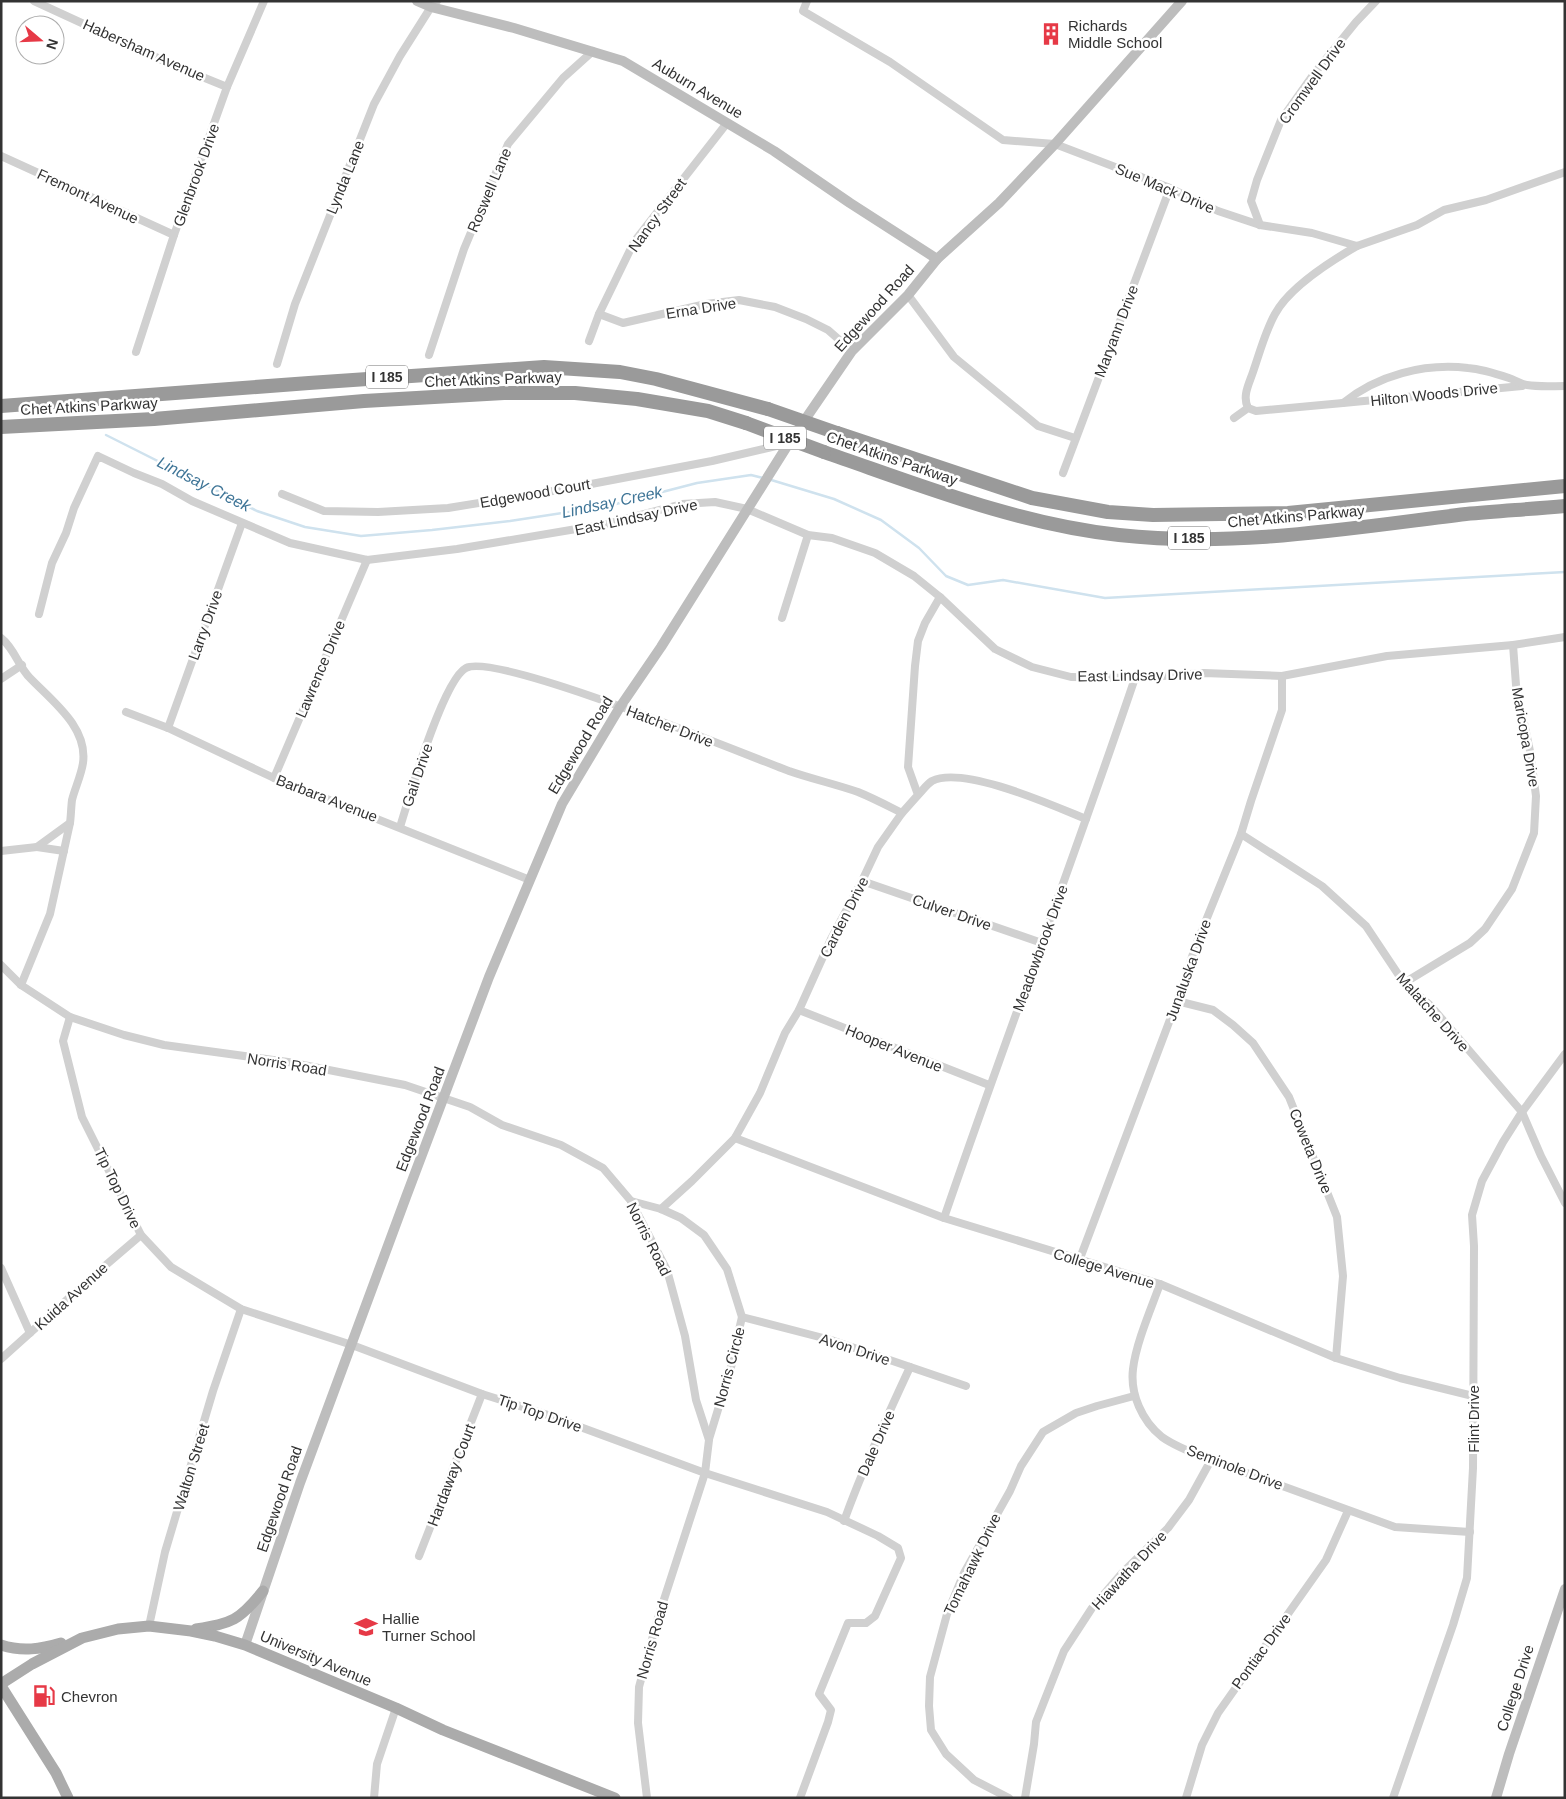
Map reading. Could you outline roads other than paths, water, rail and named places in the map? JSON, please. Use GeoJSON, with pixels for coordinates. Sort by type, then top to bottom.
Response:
{"type":"FeatureCollection","features":[{"type":"Feature","properties":{"kind":"highway","name":"Chet Atkins Parkway"},"geometry":{"type":"LineString","coordinates":[[1,406],[544,367],[620,372],[656,379],[768,409],[1032,498],[1108,512],[1153,515],[1288,512],[1565,486]]}},
{"type":"Feature","properties":{"kind":"highway","name":"Chet Atkins Parkway"},"geometry":{"type":"LineString","coordinates":[[1,427],[154,419],[364,401],[522,393],[575,393],[637,399],[708,412],[746,423],[824,452],[990,508],[1069,528],[1129,536],[1254,538],[1341,530],[1468,514],[1565,506]]}},
{"type":"Feature","properties":{"kind":"main road"},"geometry":{"type":"LineString","coordinates":[[191,1631],[229,1623],[250,1608],[263,1591]]}},
{"type":"Feature","properties":{"kind":"main road","name":"University Avenue"},"geometry":{"type":"LineString","coordinates":[[1,1685],[32,1664],[82,1638],[118,1629],[149,1626],[191,1631],[245,1645],[396,1708],[443,1730],[615,1798]]}},
{"type":"Feature","properties":{"kind":"main road"},"geometry":{"type":"LineString","coordinates":[[1,1645],[14,1650],[29,1650],[45,1648],[82,1638]]}},
{"type":"Feature","properties":{"kind":"main road"},"geometry":{"type":"LineString","coordinates":[[1,1685],[56,1773],[68,1798]]}},
{"type":"Feature","properties":{"kind":"street","name":"Habersham Avenue"},"geometry":{"type":"LineString","coordinates":[[34,1],[173,65],[227,86]]}},
{"type":"Feature","properties":{"kind":"street","name":"Glenbrook Drive"},"geometry":{"type":"LineString","coordinates":[[136,352],[174,235],[227,86],[264,1]]}},
{"type":"Feature","properties":{"kind":"street","name":"Auburn Avenue"},"geometry":{"type":"LineString","coordinates":[[417,1],[434,4],[623,61],[774,151],[937,259]]}},
{"type":"Feature","properties":{"kind":"street","name":"Edgewood Road"},"geometry":{"type":"LineString","coordinates":[[245,1645],[300,1483],[406,1197],[489,977],[562,804],[620,707],[747,508],[852,351],[908,295],[937,259],[999,203],[1055,144],[1182,1]]}},
{"type":"Feature","properties":{"kind":"street","name":"Cromwell Drive"},"geometry":{"type":"LineString","coordinates":[[1260,225],[1250,201],[1281,120],[1350,30],[1376,1]]}},
{"type":"Feature","properties":{"kind":"street","name":"Sue Mack Drive"},"geometry":{"type":"LineString","coordinates":[[804,2],[803,11],[890,62],[1003,140],[1055,144],[1170,188],[1218,211],[1260,225],[1312,234],[1357,246]]}},
{"type":"Feature","properties":{"kind":"street","name":"Lynda Lane"},"geometry":{"type":"LineString","coordinates":[[276,364],[295,304],[374,104],[400,56],[434,4]]}},
{"type":"Feature","properties":{"kind":"street","name":"Roswell Lane"},"geometry":{"type":"LineString","coordinates":[[429,354],[464,249],[508,144],[563,78],[592,51]]}},
{"type":"Feature","properties":{"kind":"street","name":"Nancy Street"},"geometry":{"type":"LineString","coordinates":[[589,341],[599,314],[634,242],[727,123]]}},
{"type":"Feature","properties":{"kind":"street","name":"Fremont Avenue"},"geometry":{"type":"LineString","coordinates":[[1,156],[174,235]]}},
{"type":"Feature","properties":{"kind":"street"},"geometry":{"type":"LineString","coordinates":[[1234,418],[1248,408],[1246,392],[1261,346],[1276,313],[1290,295],[1330,261],[1357,246],[1417,225],[1444,210],[1486,200],[1565,172]]}},
{"type":"Feature","properties":{"kind":"street","name":"Maryann Drive"},"geometry":{"type":"LineString","coordinates":[[1063,473],[1170,188]]}},
{"type":"Feature","properties":{"kind":"street"},"geometry":{"type":"LineString","coordinates":[[908,295],[954,357],[1038,426],[1075,438]]}},
{"type":"Feature","properties":{"kind":"street","name":"Erna Drive"},"geometry":{"type":"LineString","coordinates":[[599,314],[623,323],[706,304],[739,300],[775,306],[806,319],[828,330],[852,351]]}},
{"type":"Feature","properties":{"kind":"street","name":"Hilton Woods Drive"},"geometry":{"type":"LineString","coordinates":[[1343,403],[1372,384],[1401,372],[1422,368],[1469,368],[1526,385]]}},
{"type":"Feature","properties":{"kind":"street","name":"Hilton Woods Drive"},"geometry":{"type":"LineString","coordinates":[[1248,408],[1256,411],[1526,385],[1565,386]]}},
{"type":"Feature","properties":{"kind":"street","name":"Edgewood Court"},"geometry":{"type":"LineString","coordinates":[[282,494],[324,511],[378,512],[448,508],[565,489],[789,443]]}},
{"type":"Feature","properties":{"kind":"street","name":"East Lindsay Drive"},"geometry":{"type":"LineString","coordinates":[[39,614],[52,563],[98,456],[162,484],[192,501],[290,543],[367,560],[457,549],[606,524],[682,504],[715,502],[747,508],[808,535],[832,538],[875,553],[914,576],[940,597],[995,649],[1032,667],[1071,677],[1135,678],[1204,673],[1282,676],[1386,656],[1513,645],[1565,637]]}},
{"type":"Feature","properties":{"kind":"street","name":"Larry Drive"},"geometry":{"type":"LineString","coordinates":[[168,728],[242,523]]}},
{"type":"Feature","properties":{"kind":"street"},"geometry":{"type":"LineString","coordinates":[[782,618],[808,535]]}},
{"type":"Feature","properties":{"kind":"street","name":"Lawrence Drive"},"geometry":{"type":"LineString","coordinates":[[274,778],[367,560]]}},
{"type":"Feature","properties":{"kind":"street"},"geometry":{"type":"LineString","coordinates":[[940,597],[925,623],[918,641],[915,666],[908,766],[918,795],[932,781],[956,776],[1008,788],[1086,819]]}},
{"type":"Feature","properties":{"kind":"street"},"geometry":{"type":"LineString","coordinates":[[1,638],[9,644],[28,676],[56,703],[74,726],[80,739],[83,762],[72,801],[70,823],[50,914],[21,984]]}},
{"type":"Feature","properties":{"kind":"street","name":"Maricopa Drive"},"geometry":{"type":"LineString","coordinates":[[1404,983],[1470,943],[1485,928],[1512,889],[1534,833],[1536,796],[1530,751],[1516,685],[1513,645]]}},
{"type":"Feature","properties":{"kind":"street"},"geometry":{"type":"LineString","coordinates":[[1,679],[22,665]]}},
{"type":"Feature","properties":{"kind":"street","name":"Hatcher Drive"},"geometry":{"type":"LineString","coordinates":[[435,723],[440,707],[454,682],[464,669],[479,666],[520,673],[620,707],[791,772],[858,792],[902,813]]}},
{"type":"Feature","properties":{"kind":"street","name":"Junaluska Drive"},"geometry":{"type":"LineString","coordinates":[[1079,1261],[1177,1002],[1196,945],[1242,834],[1251,801],[1282,710],[1282,676]]}},
{"type":"Feature","properties":{"kind":"street","name":"Meadowbrook Drive"},"geometry":{"type":"LineString","coordinates":[[944,1218],[989,1085],[1042,943],[1135,678]]}},
{"type":"Feature","properties":{"kind":"street","name":"Barbara Avenue"},"geometry":{"type":"LineString","coordinates":[[126,712],[168,728],[274,778],[530,880]]}},
{"type":"Feature","properties":{"kind":"street","name":"Gail Drive"},"geometry":{"type":"LineString","coordinates":[[400,827],[435,723]]}},
{"type":"Feature","properties":{"kind":"street","name":"Carden Drive"},"geometry":{"type":"LineString","coordinates":[[661,1209],[735,1138],[760,1093],[785,1033],[799,1010],[831,940],[878,847],[902,813],[918,795]]}},
{"type":"Feature","properties":{"kind":"street"},"geometry":{"type":"LineString","coordinates":[[37,847],[70,823]]}},
{"type":"Feature","properties":{"kind":"street","name":"Malatche Drive"},"geometry":{"type":"LineString","coordinates":[[1242,834],[1322,886],[1366,926],[1404,983],[1430,1005],[1522,1112],[1541,1156],[1565,1203]]}},
{"type":"Feature","properties":{"kind":"street"},"geometry":{"type":"LineString","coordinates":[[1,851],[37,847],[64,851]]}},
{"type":"Feature","properties":{"kind":"street","name":"Culver Drive"},"geometry":{"type":"LineString","coordinates":[[862,881],[1042,943]]}},
{"type":"Feature","properties":{"kind":"street","name":"Norris Road"},"geometry":{"type":"LineString","coordinates":[[1,964],[21,984],[70,1017],[124,1035],[164,1046],[288,1062],[405,1085],[444,1098],[470,1108],[502,1125],[561,1145],[603,1168],[631,1201],[667,1270],[685,1336],[696,1400],[709,1440],[705,1473],[657,1620],[638,1687],[638,1723],[647,1798]]}},
{"type":"Feature","properties":{"kind":"street","name":"Coweta Drive"},"geometry":{"type":"LineString","coordinates":[[1177,1002],[1212,1010],[1233,1024],[1253,1043],[1289,1097],[1337,1217],[1343,1276],[1336,1358]]}},
{"type":"Feature","properties":{"kind":"street","name":"Hooper Avenue"},"geometry":{"type":"LineString","coordinates":[[799,1010],[989,1085]]}},
{"type":"Feature","properties":{"kind":"street","name":"Tip Top Drive"},"geometry":{"type":"LineString","coordinates":[[70,1017],[63,1041],[82,1117],[141,1235],[171,1267],[241,1309],[352,1345],[482,1394],[545,1414],[705,1473],[827,1512],[878,1536],[898,1548],[901,1558],[875,1616],[866,1623],[848,1623],[819,1694],[831,1710],[800,1798]]}},
{"type":"Feature","properties":{"kind":"street","name":"Flint Drive"},"geometry":{"type":"LineString","coordinates":[[1393,1798],[1453,1625],[1467,1578],[1473,1468],[1474,1246],[1472,1215],[1482,1181],[1503,1142],[1522,1112],[1565,1054]]}},
{"type":"Feature","properties":{"kind":"street","name":"College Avenue"},"geometry":{"type":"LineString","coordinates":[[735,1138],[944,1218],[1079,1261],[1160,1284],[1336,1358],[1400,1378],[1473,1396]]}},
{"type":"Feature","properties":{"kind":"street","name":"Norris Circle"},"geometry":{"type":"LineString","coordinates":[[631,1201],[661,1209],[681,1218],[704,1235],[727,1269],[742,1317],[738,1344],[709,1440]]}},
{"type":"Feature","properties":{"kind":"street","name":"Kuida Avenue"},"geometry":{"type":"LineString","coordinates":[[1,1359],[141,1235]]}},
{"type":"Feature","properties":{"kind":"street"},"geometry":{"type":"LineString","coordinates":[[1,1268],[30,1333]]}},
{"type":"Feature","properties":{"kind":"street","name":"Seminole Drive"},"geometry":{"type":"LineString","coordinates":[[1160,1284],[1133,1369],[1134,1396],[1145,1419],[1162,1436],[1192,1453],[1395,1527],[1470,1532]]}},
{"type":"Feature","properties":{"kind":"street","name":"Walton Street"},"geometry":{"type":"LineString","coordinates":[[149,1626],[165,1552],[241,1309]]}},
{"type":"Feature","properties":{"kind":"street","name":"Avon Drive"},"geometry":{"type":"LineString","coordinates":[[742,1317],[831,1340],[966,1386]]}},
{"type":"Feature","properties":{"kind":"street","name":"Dale Drive"},"geometry":{"type":"LineString","coordinates":[[844,1520],[874,1444],[910,1366]]}},
{"type":"Feature","properties":{"kind":"street","name":"Hardaway Court"},"geometry":{"type":"LineString","coordinates":[[420,1556],[482,1394]]}},
{"type":"Feature","properties":{"kind":"street","name":"Tomahawk Drive"},"geometry":{"type":"LineString","coordinates":[[1009,1798],[974,1780],[946,1754],[931,1730],[929,1706],[930,1677],[947,1614],[964,1573],[1010,1491],[1021,1466],[1043,1432],[1076,1413],[1134,1396]]}},
{"type":"Feature","properties":{"kind":"street","name":"Hiawatha Drive"},"geometry":{"type":"LineString","coordinates":[[1025,1798],[1036,1722],[1064,1651],[1092,1608],[1122,1573],[1168,1528],[1189,1500],[1211,1460]]}},
{"type":"Feature","properties":{"kind":"street","name":"Pontiac Drive"},"geometry":{"type":"LineString","coordinates":[[1186,1798],[1202,1745],[1218,1713],[1326,1560],[1348,1510]]}},
{"type":"Feature","properties":{"kind":"street","name":"College Drive"},"geometry":{"type":"LineString","coordinates":[[1496,1798],[1509,1754],[1564,1597]]}},
{"type":"Feature","properties":{"kind":"street"},"geometry":{"type":"LineString","coordinates":[[374,1798],[377,1764],[396,1708]]}},
{"type":"Feature","properties":{"kind":"waterway","name":"Lindsay Creek"},"geometry":{"type":"LineString","coordinates":[[106,435],[257,511],[305,527],[361,536],[510,521],[608,506],[697,483],[751,475],[763,478]]}},
{"type":"Feature","properties":{"kind":"waterway"},"geometry":{"type":"LineString","coordinates":[[768,479],[834,499],[881,520],[919,548],[946,576],[968,585],[1003,580],[1105,598],[1565,572]]}},
{"type":"Feature","properties":{"kind":"place","name":"Richards Middle School"},"geometry":{"type":"Point","coordinates":[1051,34]}},
{"type":"Feature","properties":{"kind":"place","name":"Hallie Turner School"},"geometry":{"type":"Point","coordinates":[366,1627]}},
{"type":"Feature","properties":{"kind":"place","name":"Chevron"},"geometry":{"type":"Point","coordinates":[44,1696]}}]}
